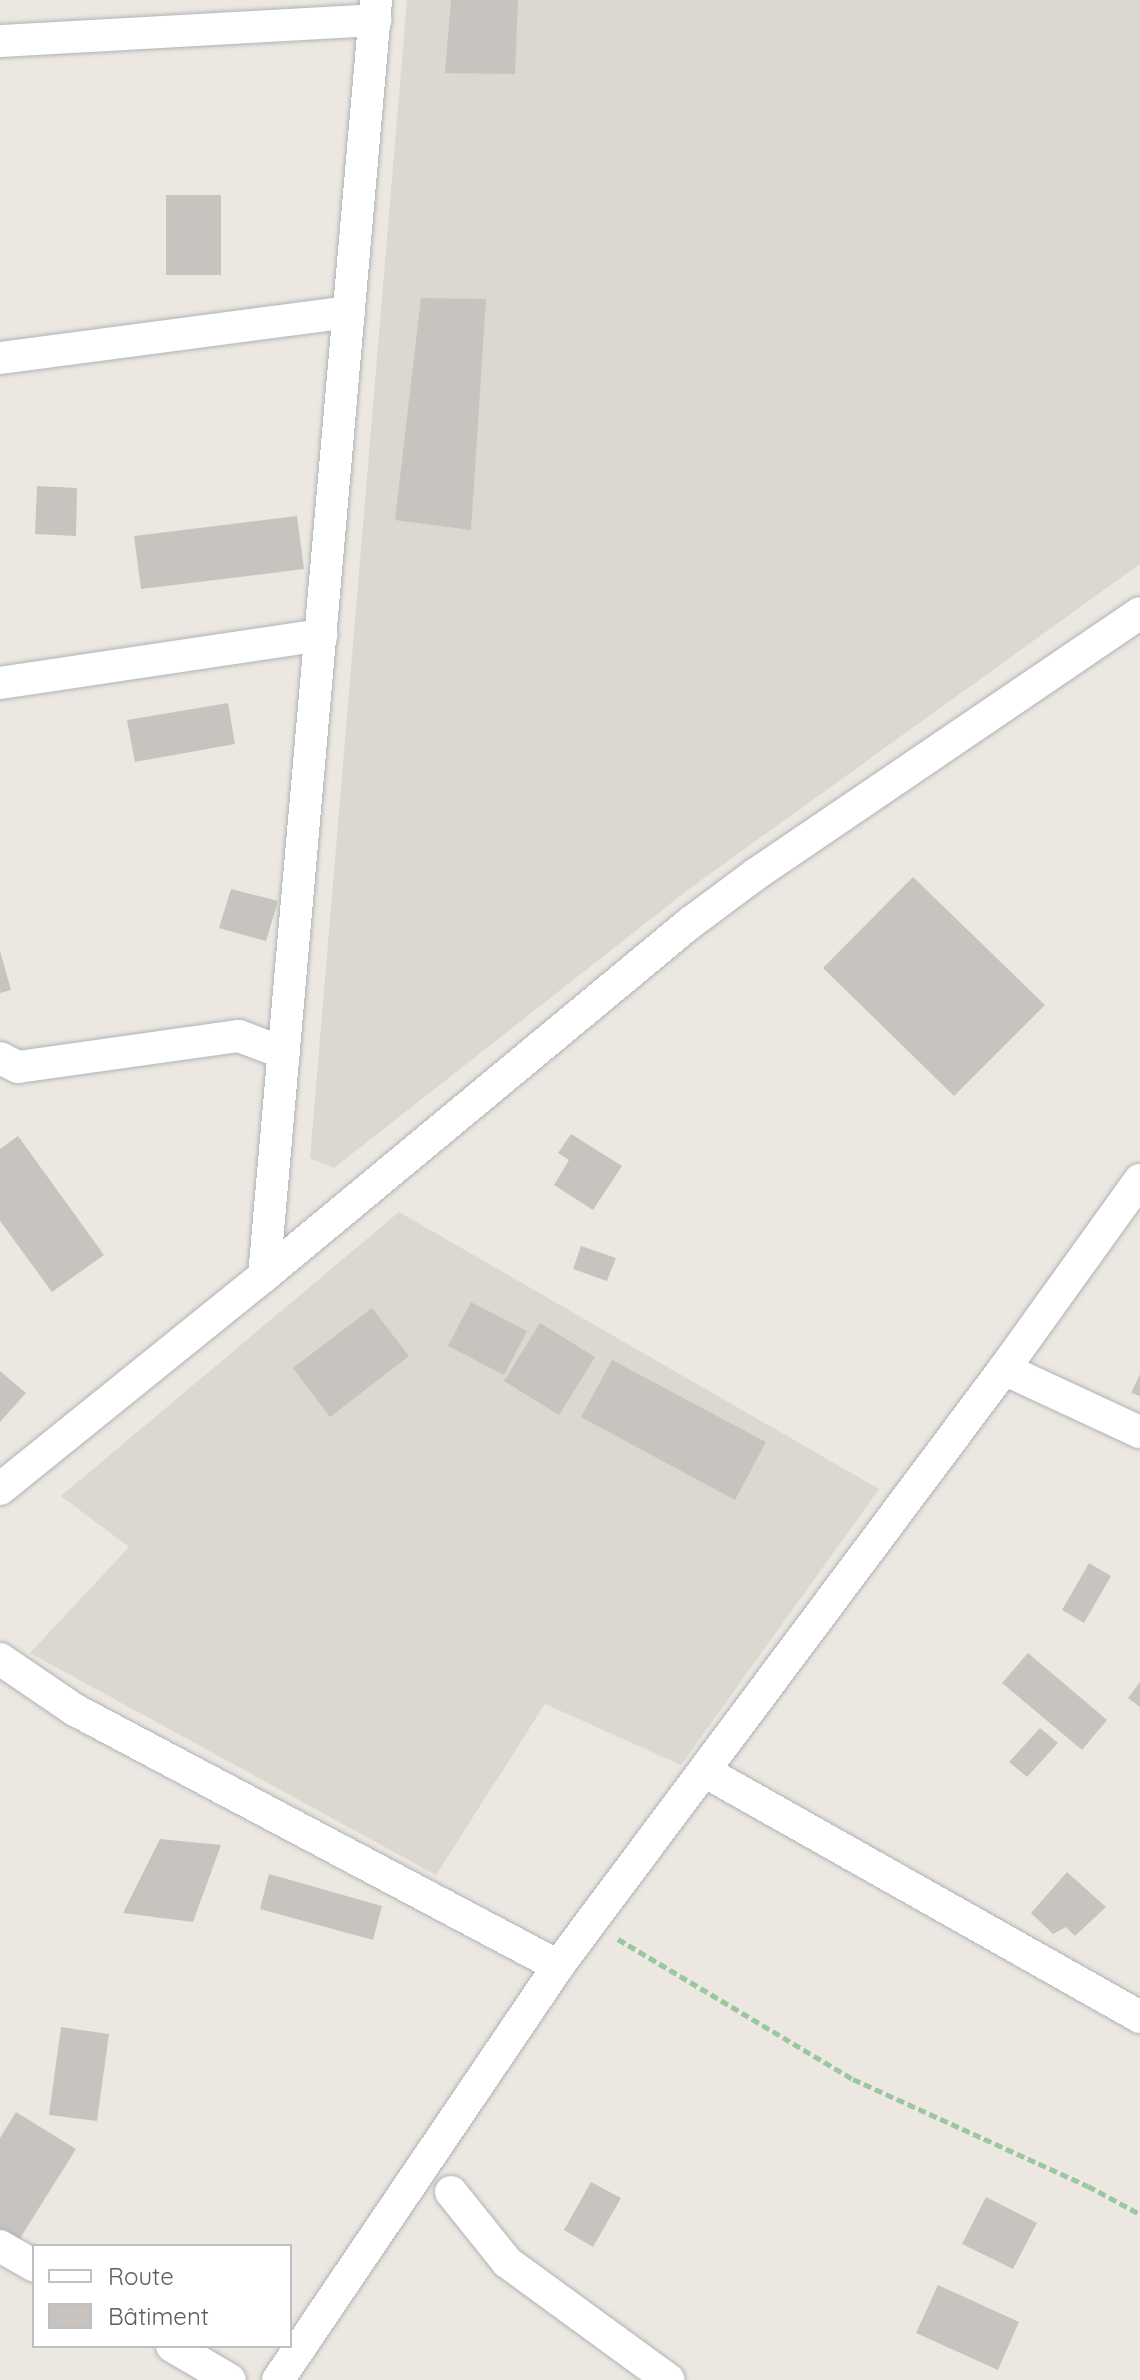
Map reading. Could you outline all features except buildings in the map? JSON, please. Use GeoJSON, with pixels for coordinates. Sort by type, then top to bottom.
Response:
{"type":"FeatureCollection","features":[{"type":"Feature","properties":{"kind":"street"},"geometry":{"type":"LineString","coordinates":[[0,41],[375,10],[264,1276]]}},
{"type":"Feature","properties":{"kind":"street"},"geometry":{"type":"LineString","coordinates":[[0,358],[349,312]]}},
{"type":"Feature","properties":{"kind":"street"},"geometry":{"type":"LineString","coordinates":[[0,1489],[264,1276],[690,923],[756,874],[1140,613]]}},
{"type":"Feature","properties":{"kind":"street"},"geometry":{"type":"LineString","coordinates":[[0,683],[321,635]]}},
{"type":"Feature","properties":{"kind":"street"},"geometry":{"type":"LineString","coordinates":[[0,1058],[18,1067],[239,1036],[284,1053]]}},
{"type":"Feature","properties":{"kind":"street"},"geometry":{"type":"LineString","coordinates":[[278,2380],[558,1966],[1004,1369],[1140,1180]]}},
{"type":"Feature","properties":{"kind":"street"},"geometry":{"type":"LineString","coordinates":[[1004,1369],[1140,1432]]}},
{"type":"Feature","properties":{"kind":"street"},"geometry":{"type":"LineString","coordinates":[[0,1659],[88,1717],[558,1966]]}},
{"type":"Feature","properties":{"kind":"street"},"geometry":{"type":"LineString","coordinates":[[704,1771],[1140,2017]]}},
{"type":"Feature","properties":{"kind":"street"},"geometry":{"type":"LineString","coordinates":[[451,2192],[507,2262],[669,2380]]}},
{"type":"Feature","properties":{"kind":"street"},"geometry":{"type":"LineString","coordinates":[[0,2246],[32,2265]]}},
{"type":"Feature","properties":{"kind":"street"},"geometry":{"type":"LineString","coordinates":[[175,2348],[230,2380]]}},
{"type":"Feature","properties":{"kind":"path"},"geometry":{"type":"LineString","coordinates":[[592,1923],[853,2079],[1088,2186],[1140,2214]]}},
{"type":"Feature","properties":{"kind":"shaded area"},"geometry":{"type":"Polygon","coordinates":[[[407,0],[1140,0],[1140,564],[689,889],[334,1168],[310,1158],[407,0]]]}},
{"type":"Feature","properties":{"kind":"shaded area"},"geometry":{"type":"Polygon","coordinates":[[[399,1212],[879,1489],[681,1765],[545,1704],[436,1875],[30,1653],[129,1547],[61,1496],[399,1212]]]}}]}
